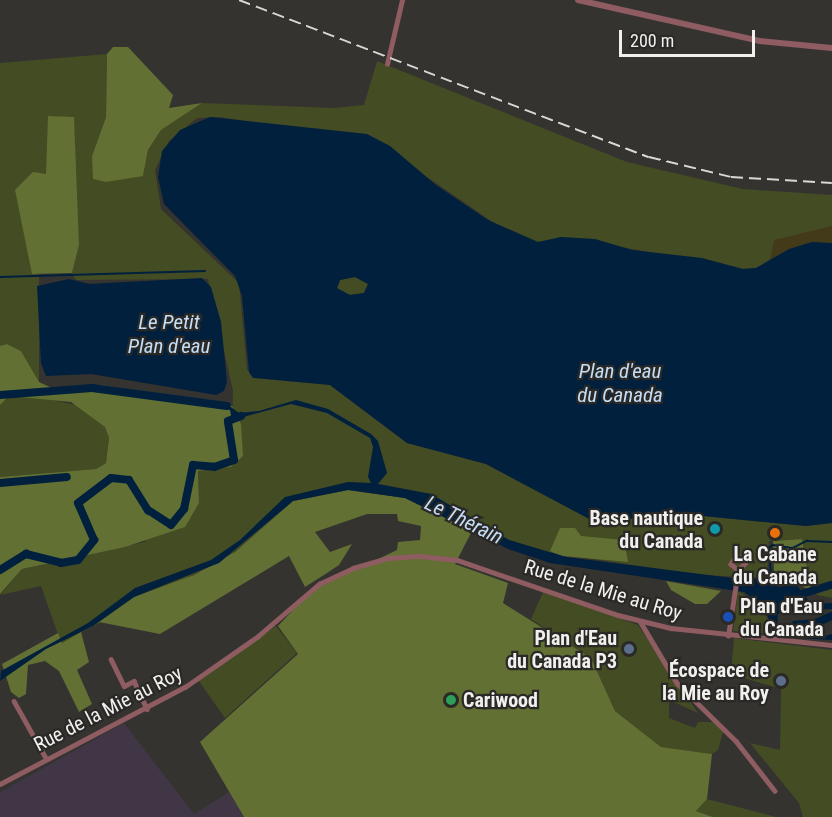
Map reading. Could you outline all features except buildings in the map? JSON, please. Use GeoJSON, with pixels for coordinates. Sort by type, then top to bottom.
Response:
{"type":"FeatureCollection","features":[{"type":"Feature","properties":{"kind":"street"},"geometry":{"type":"LineString","coordinates":[[387,64],[402,0]]}},
{"type":"Feature","properties":{"kind":"street"},"geometry":{"type":"LineString","coordinates":[[578,0],[760,41],[832,48]]}},
{"type":"Feature","properties":{"kind":"street","name":"Rue de la Mie au Roy"},"geometry":{"type":"LineString","coordinates":[[1,782],[147,709],[250,643],[314,587],[342,572],[389,558],[420,556],[461,561],[649,624],[728,636],[832,645]]}},
{"type":"Feature","properties":{"kind":"street"},"geometry":{"type":"LineString","coordinates":[[728,636],[738,570]]}},
{"type":"Feature","properties":{"kind":"street"},"geometry":{"type":"LineString","coordinates":[[640,621],[677,683],[736,741],[775,791]]}},
{"type":"Feature","properties":{"kind":"street"},"geometry":{"type":"LineString","coordinates":[[648,636],[649,624]]}},
{"type":"Feature","properties":{"kind":"street"},"geometry":{"type":"LineString","coordinates":[[111,659],[124,686],[134,681],[147,709]]}},
{"type":"Feature","properties":{"kind":"street"},"geometry":{"type":"LineString","coordinates":[[14,701],[46,758]]}},
{"type":"Feature","properties":{"kind":"shaded area"},"geometry":{"type":"Polygon","coordinates":[[[124,723],[194,814],[229,792],[244,817],[0,817],[0,792],[124,723]]]}},
{"type":"Feature","properties":{"kind":"green space"},"geometry":{"type":"Polygon","coordinates":[[[113,47],[128,47],[173,95],[169,108],[202,103],[161,130],[148,150],[143,176],[106,182],[93,179],[92,156],[106,117],[107,54],[113,47]]]}},
{"type":"Feature","properties":{"kind":"green space"},"geometry":{"type":"Polygon","coordinates":[[[107,54],[106,117],[92,156],[143,176],[148,150],[161,130],[202,103],[334,108],[364,105],[377,61],[627,162],[743,189],[832,195],[832,243],[812,242],[789,249],[756,268],[740,269],[589,241],[537,242],[513,236],[433,181],[364,141],[346,136],[220,117],[197,118],[169,141],[155,170],[161,209],[239,283],[247,369],[251,375],[330,385],[407,443],[486,464],[595,522],[683,514],[806,526],[832,523],[832,598],[817,595],[813,570],[808,573],[802,539],[769,541],[767,578],[701,575],[552,553],[509,540],[431,494],[378,484],[369,493],[348,490],[293,501],[230,556],[61,643],[41,586],[0,595],[22,569],[144,542],[199,503],[198,471],[231,467],[233,391],[208,279],[76,280],[72,273],[79,245],[46,174],[32,274],[39,274],[39,383],[21,351],[7,344],[0,346],[0,63],[107,54]]]}},
{"type":"Feature","properties":{"kind":"green space"},"geometry":{"type":"Polygon","coordinates":[[[48,116],[74,117],[79,245],[72,273],[32,274],[15,190],[33,172],[46,174],[48,116]]]}},
{"type":"Feature","properties":{"kind":"green space"},"geometry":{"type":"Polygon","coordinates":[[[355,277],[368,284],[364,293],[350,295],[337,289],[340,280],[355,277]]]}},
{"type":"Feature","properties":{"kind":"green space"},"geometry":{"type":"Polygon","coordinates":[[[7,344],[21,351],[39,382],[52,388],[101,385],[232,406],[241,424],[243,456],[231,467],[198,471],[199,503],[185,527],[125,547],[22,569],[0,594],[0,477],[96,469],[106,463],[109,438],[105,427],[71,402],[9,396],[0,405],[0,346],[7,344]]]}},
{"type":"Feature","properties":{"kind":"green space"},"geometry":{"type":"Polygon","coordinates":[[[9,396],[37,397],[77,405],[105,427],[109,438],[106,463],[96,469],[0,477],[0,405],[9,396]]]}},
{"type":"Feature","properties":{"kind":"green space"},"geometry":{"type":"Polygon","coordinates":[[[348,490],[405,498],[472,531],[455,564],[508,583],[503,603],[591,658],[615,711],[661,747],[712,754],[707,799],[696,811],[713,817],[244,817],[200,742],[298,654],[278,626],[311,591],[397,550],[398,542],[420,540],[421,526],[398,521],[397,514],[367,514],[315,532],[330,552],[352,544],[339,565],[327,573],[305,587],[289,556],[160,634],[99,622],[134,597],[194,575],[235,552],[293,501],[348,490]]]}},
{"type":"Feature","properties":{"kind":"green space"},"geometry":{"type":"Polygon","coordinates":[[[560,528],[575,528],[581,536],[624,540],[628,562],[562,556],[550,551],[560,528]]]}},
{"type":"Feature","properties":{"kind":"green space"},"geometry":{"type":"Polygon","coordinates":[[[802,539],[811,591],[795,582],[778,581],[774,571],[773,541],[802,539]]]}},
{"type":"Feature","properties":{"kind":"green space"},"geometry":{"type":"Polygon","coordinates":[[[666,581],[721,591],[707,604],[695,604],[671,590],[666,581]]]}},
{"type":"Feature","properties":{"kind":"green space"},"geometry":{"type":"Polygon","coordinates":[[[544,590],[638,625],[698,713],[669,700],[669,718],[695,728],[698,722],[714,722],[723,732],[718,750],[712,754],[661,747],[615,711],[591,658],[531,619],[544,590]]]}},
{"type":"Feature","properties":{"kind":"green space"},"geometry":{"type":"Polygon","coordinates":[[[738,591],[761,605],[775,634],[733,631],[738,591]]]}},
{"type":"Feature","properties":{"kind":"green space"},"geometry":{"type":"Polygon","coordinates":[[[276,626],[297,653],[225,718],[198,680],[276,626]]]}},
{"type":"Feature","properties":{"kind":"green space"},"geometry":{"type":"Polygon","coordinates":[[[81,632],[89,662],[77,670],[92,704],[79,712],[59,671],[45,661],[28,665],[26,694],[19,698],[11,692],[2,664],[58,633],[62,643],[81,632]]]}},
{"type":"Feature","properties":{"kind":"green space"},"geometry":{"type":"Polygon","coordinates":[[[734,638],[832,650],[832,817],[803,817],[799,803],[750,743],[780,750],[781,689],[731,674],[734,638]]]}},
{"type":"Feature","properties":{"kind":"green space"},"geometry":{"type":"Polygon","coordinates":[[[707,799],[776,817],[713,817],[696,811],[707,799]]]}},
{"type":"Feature","properties":{"kind":"sand"},"geometry":{"type":"Polygon","coordinates":[[[832,226],[832,243],[812,242],[770,260],[774,240],[832,226]]]}},
{"type":"Feature","properties":{"kind":"water","name":"Plan d'eau du Canada"},"geometry":{"type":"Polygon","coordinates":[[[210,117],[367,134],[390,146],[436,185],[488,220],[538,242],[561,237],[595,239],[632,250],[702,258],[743,269],[756,268],[789,249],[812,242],[832,243],[832,523],[806,526],[683,514],[595,522],[486,464],[407,443],[330,385],[253,378],[249,372],[242,296],[235,276],[164,204],[158,177],[162,151],[180,130],[210,117]],[[355,277],[340,280],[337,288],[350,295],[364,293],[368,284],[355,277]]]}},
{"type":"Feature","properties":{"kind":"water","name":"Le Petit Plan d'eau"},"geometry":{"type":"Polygon","coordinates":[[[202,278],[211,287],[221,322],[227,382],[224,391],[216,395],[91,374],[46,376],[41,363],[37,286],[69,279],[89,284],[202,278]]]}},
{"type":"Feature","properties":{"kind":"water"},"geometry":{"type":"Polygon","coordinates":[[[296,400],[328,409],[371,434],[378,441],[387,473],[378,484],[431,494],[509,540],[566,557],[740,579],[767,578],[772,573],[778,587],[796,584],[811,604],[832,603],[832,609],[792,611],[792,605],[779,604],[787,611],[778,614],[777,629],[788,631],[793,621],[832,617],[830,621],[804,624],[802,631],[821,637],[832,634],[832,640],[778,637],[772,632],[772,624],[761,605],[744,592],[550,563],[508,549],[405,498],[348,490],[293,501],[219,563],[134,597],[93,626],[46,649],[0,681],[1,671],[88,623],[135,588],[211,560],[240,540],[285,497],[348,482],[371,483],[368,477],[373,447],[370,438],[327,413],[291,404],[232,420],[230,410],[217,407],[217,403],[227,404],[239,413],[259,411],[296,400]]]}},
{"type":"Feature","properties":{"kind":"waterway"},"geometry":{"type":"LineString","coordinates":[[0,277],[205,271]]}},
{"type":"Feature","properties":{"kind":"waterway"},"geometry":{"type":"LineString","coordinates":[[0,395],[92,388],[227,406]]}},
{"type":"Feature","properties":{"kind":"waterway"},"geometry":{"type":"LineString","coordinates":[[0,570],[26,554],[61,563],[78,560],[94,540],[78,503],[111,478],[129,480],[148,510],[171,525],[184,509],[193,465],[214,467],[234,460],[228,421],[241,416]]}},
{"type":"Feature","properties":{"kind":"waterway"},"geometry":{"type":"LineString","coordinates":[[0,483],[67,477]]}},
{"type":"Feature","properties":{"kind":"waterway"},"geometry":{"type":"LineString","coordinates":[[771,576],[769,548],[773,545],[793,548],[807,541],[832,542]]}},
{"type":"Feature","properties":{"kind":"waterway","name":"Le Thérain"},"geometry":{"type":"LineString","coordinates":[[795,596],[832,585]]}},
{"type":"Feature","properties":{"kind":"waterway","name":"Le Thérain"},"geometry":{"type":"LineString","coordinates":[[798,631],[832,616]]}},
{"type":"Feature","properties":{"kind":"railway"},"geometry":{"type":"LineString","coordinates":[[239,0],[649,157],[731,177],[832,183]]}},
{"type":"Feature","properties":{"kind":"place","name":"Base nautique du Canada"},"geometry":{"type":"Point","coordinates":[715,529]}},
{"type":"Feature","properties":{"kind":"place","name":"La Cabane du Canada"},"geometry":{"type":"Point","coordinates":[775,533]}},
{"type":"Feature","properties":{"kind":"place","name":"Plan d'Eau du Canada"},"geometry":{"type":"Point","coordinates":[728,617]}},
{"type":"Feature","properties":{"kind":"place","name":"Plan d'Eau du Canada P3"},"geometry":{"type":"Point","coordinates":[629,649]}},
{"type":"Feature","properties":{"kind":"place","name":"Écospace de la Mie au Roy"},"geometry":{"type":"Point","coordinates":[781,681]}},
{"type":"Feature","properties":{"kind":"place","name":"Cariwood"},"geometry":{"type":"Point","coordinates":[451,700]}}]}
